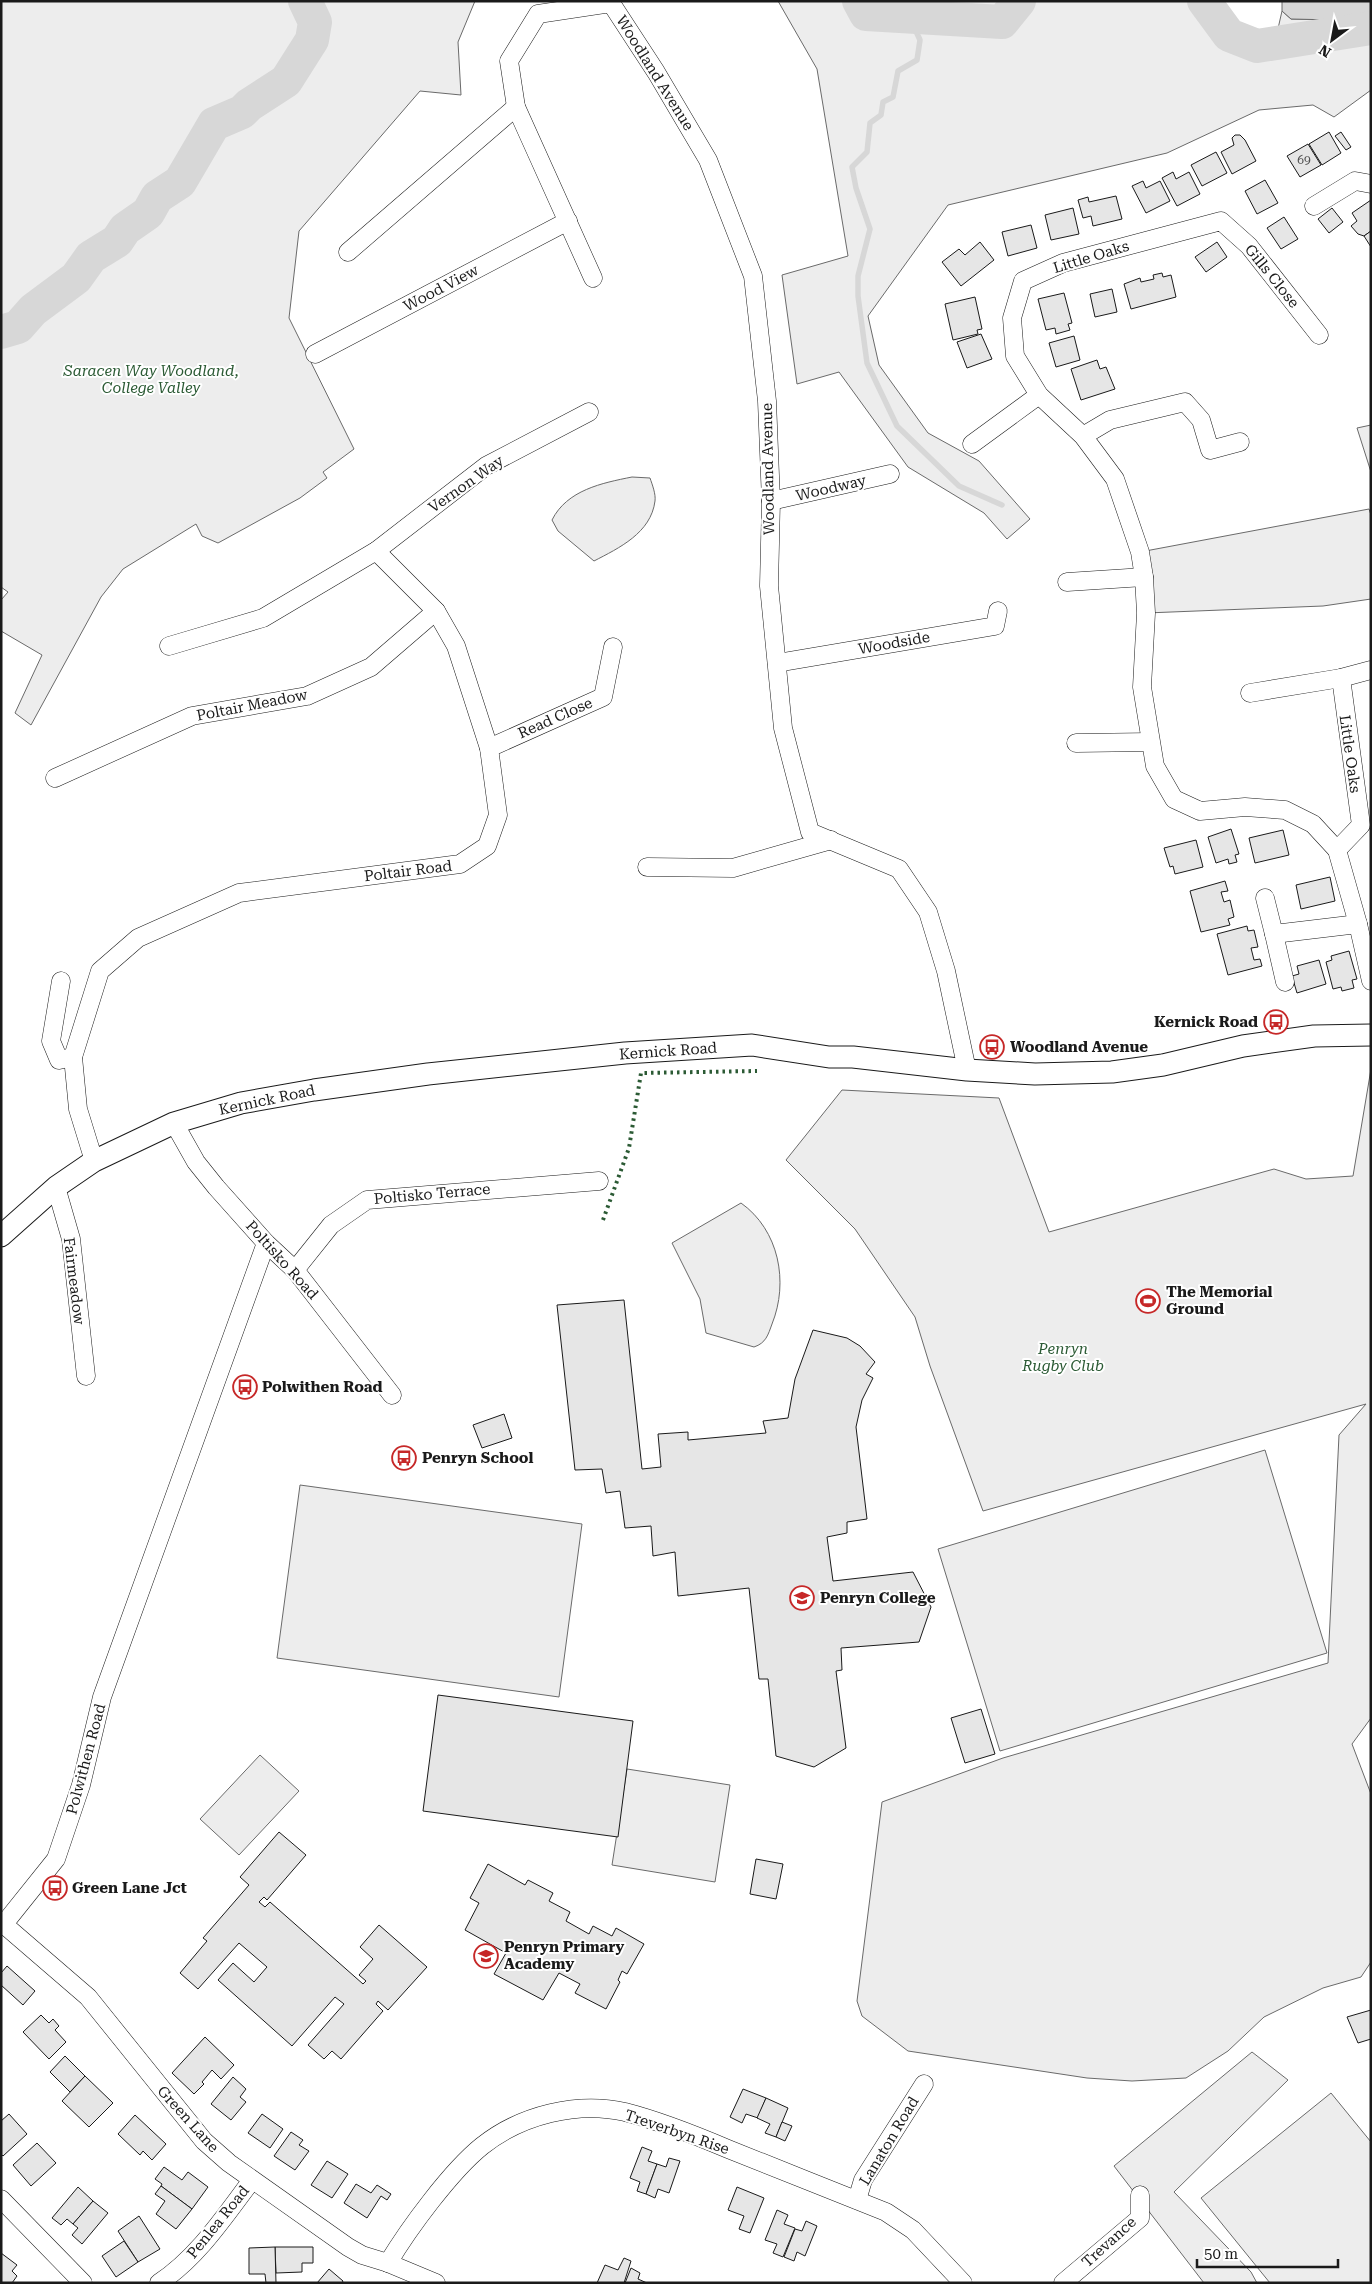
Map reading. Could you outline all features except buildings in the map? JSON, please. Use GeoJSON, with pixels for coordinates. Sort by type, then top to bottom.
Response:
{"type":"FeatureCollection","features":[{"type":"Feature","properties":{"kind":"street","name":"Woodland Avenue"},"geometry":{"type":"LineString","coordinates":[[593,278],[516,107],[508,61],[538,14],[612,3],[656,72],[708,160],[753,276],[767,401],[771,501],[769,586],[783,728],[810,832],[899,870],[928,912],[946,971],[967,1070]]}},
{"type":"Feature","properties":{"kind":"street"},"geometry":{"type":"LineString","coordinates":[[348,252],[516,107]]}},
{"type":"Feature","properties":{"kind":"street"},"geometry":{"type":"LineString","coordinates":[[1314,206],[1355,181],[1371,184]]}},
{"type":"Feature","properties":{"kind":"street","name":"Wood View"},"geometry":{"type":"LineString","coordinates":[[315,354],[568,221]]}},
{"type":"Feature","properties":{"kind":"street","name":"Gills Close"},"geometry":{"type":"LineString","coordinates":[[1221,221],[1249,246],[1319,335]]}},
{"type":"Feature","properties":{"kind":"street","name":"Little Oaks"},"geometry":{"type":"LineString","coordinates":[[1221,221],[1064,263],[1022,281],[1012,318],[1015,356],[1039,395],[1083,436],[1115,479],[1140,552],[1144,577],[1146,613],[1142,686],[1155,766],[1174,798],[1200,811],[1245,807],[1284,810],[1313,824],[1337,850],[1358,924],[1371,982]]}},
{"type":"Feature","properties":{"kind":"street"},"geometry":{"type":"LineString","coordinates":[[972,444],[1039,395]]}},
{"type":"Feature","properties":{"kind":"street"},"geometry":{"type":"LineString","coordinates":[[1083,436],[1110,420],[1185,402],[1201,420],[1210,450],[1240,442]]}},
{"type":"Feature","properties":{"kind":"street","name":"Vernon Way"},"geometry":{"type":"LineString","coordinates":[[376,551],[486,466],[589,412]]}},
{"type":"Feature","properties":{"kind":"street","name":"Woodway"},"geometry":{"type":"LineString","coordinates":[[771,501],[890,474]]}},
{"type":"Feature","properties":{"kind":"street"},"geometry":{"type":"LineString","coordinates":[[169,646],[263,618],[376,551]]}},
{"type":"Feature","properties":{"kind":"street","name":"Poltair Road"},"geometry":{"type":"LineString","coordinates":[[94,1161],[78,1109],[73,1057],[100,971],[138,938],[239,893],[460,864],[487,846],[498,815],[489,748],[456,646],[436,611],[376,551]]}},
{"type":"Feature","properties":{"kind":"street"},"geometry":{"type":"LineString","coordinates":[[1067,582],[1144,577]]}},
{"type":"Feature","properties":{"kind":"street","name":"Poltair Meadow"},"geometry":{"type":"LineString","coordinates":[[55,778],[192,716],[307,696],[372,667],[436,611]]}},
{"type":"Feature","properties":{"kind":"street","name":"Woodside"},"geometry":{"type":"LineString","coordinates":[[777,663],[995,626],[998,611]]}},
{"type":"Feature","properties":{"kind":"street","name":"Read Close"},"geometry":{"type":"LineString","coordinates":[[489,748],[603,697],[613,647]]}},
{"type":"Feature","properties":{"kind":"street"},"geometry":{"type":"LineString","coordinates":[[1250,693],[1341,678],[1371,670]]}},
{"type":"Feature","properties":{"kind":"street","name":"Little Oaks"},"geometry":{"type":"LineString","coordinates":[[1337,850],[1361,825],[1341,678]]}},
{"type":"Feature","properties":{"kind":"street"},"geometry":{"type":"LineString","coordinates":[[1076,743],[1150,742]]}},
{"type":"Feature","properties":{"kind":"street"},"geometry":{"type":"LineString","coordinates":[[647,867],[732,868],[831,840]]}},
{"type":"Feature","properties":{"kind":"street"},"geometry":{"type":"LineString","coordinates":[[1265,898],[1285,982]]}},
{"type":"Feature","properties":{"kind":"street"},"geometry":{"type":"LineString","coordinates":[[1274,934],[1358,924]]}},
{"type":"Feature","properties":{"kind":"street"},"geometry":{"type":"LineString","coordinates":[[61,981],[51,1042],[59,1060],[73,1057]]}},
{"type":"Feature","properties":{"kind":"street","name":"Kernick Road"},"geometry":{"type":"LineString","coordinates":[[1,1236],[56,1187],[94,1161],[174,1123],[241,1103],[314,1090],[428,1074],[629,1053],[752,1045],[829,1057],[853,1057],[967,1070],[1035,1074],[1112,1072],[1163,1065],[1243,1046],[1314,1036],[1371,1035]]}},
{"type":"Feature","properties":{"kind":"street","name":"Poltisko Road"},"geometry":{"type":"LineString","coordinates":[[174,1123],[201,1168],[266,1243],[295,1270],[392,1395]]}},
{"type":"Feature","properties":{"kind":"street","name":"Poltisko Terrace"},"geometry":{"type":"LineString","coordinates":[[295,1270],[331,1225],[367,1200],[599,1181]]}},
{"type":"Feature","properties":{"kind":"street","name":"Fairmeadow"},"geometry":{"type":"LineString","coordinates":[[56,1187],[70,1239],[86,1376]]}},
{"type":"Feature","properties":{"kind":"street","name":"Polwithen Road"},"geometry":{"type":"LineString","coordinates":[[3,1923],[56,1859],[81,1785],[102,1697],[266,1243]]}},
{"type":"Feature","properties":{"kind":"street","name":"Green Lane"},"geometry":{"type":"LineString","coordinates":[[3,1923],[88,1997],[204,2141],[252,2180],[348,2247],[362,2255],[388,2263],[436,2283]]}},
{"type":"Feature","properties":{"kind":"street","name":"Lanaton Road"},"geometry":{"type":"LineString","coordinates":[[857,2200],[863,2180],[924,2084]]}},
{"type":"Feature","properties":{"kind":"street","name":"Treverbyn Rise"},"geometry":{"type":"LineString","coordinates":[[388,2263],[437,2194],[482,2146],[507,2129],[546,2114],[576,2108],[624,2112],[676,2128],[886,2212],[912,2230],[962,2283]]}},
{"type":"Feature","properties":{"kind":"street","name":"Penlea Road"},"geometry":{"type":"LineString","coordinates":[[159,2283],[174,2273],[204,2243],[252,2180]]}},
{"type":"Feature","properties":{"kind":"street","name":"Trevance"},"geometry":{"type":"LineString","coordinates":[[1063,2283],[1140,2218],[1140,2195]]}},
{"type":"Feature","properties":{"kind":"street"},"geometry":{"type":"LineString","coordinates":[[1,2199],[83,2283]]}},
{"type":"Feature","properties":{"kind":"green space","name":"Saracen Way Woodland, College Valley"},"geometry":{"type":"Polygon","coordinates":[[[1,1],[475,1],[458,42],[461,95],[420,91],[299,231],[289,318],[354,449],[323,472],[327,478],[300,498],[218,543],[202,536],[196,524],[123,569],[101,597],[31,725],[15,713],[42,655],[1,631],[1,600],[8,592],[1,587],[1,1]]]}},
{"type":"Feature","properties":{"kind":"green space"},"geometry":{"type":"Polygon","coordinates":[[[778,1],[1204,1],[1229,35],[1257,45],[1277,33],[1282,11],[1291,19],[1336,20],[1371,13],[1371,90],[1334,117],[1313,105],[1259,110],[1167,153],[948,205],[868,316],[879,365],[928,433],[979,461],[1030,519],[1007,539],[984,513],[908,467],[839,372],[797,384],[782,275],[848,256],[817,69],[778,1]]]}},
{"type":"Feature","properties":{"kind":"green space"},"geometry":{"type":"Polygon","coordinates":[[[1371,425],[1371,472],[1357,428],[1371,425]]]}},
{"type":"Feature","properties":{"kind":"green space"},"geometry":{"type":"Polygon","coordinates":[[[632,477],[650,478],[655,498],[652,512],[641,531],[614,551],[594,561],[558,531],[552,520],[567,501],[586,489],[632,477]]]}},
{"type":"Feature","properties":{"kind":"green space"},"geometry":{"type":"Polygon","coordinates":[[[1369,509],[1371,515],[1371,599],[1323,606],[1146,613],[1140,552],[1369,509]]]}},
{"type":"Feature","properties":{"kind":"green space","name":"Penryn Rugby Club"},"geometry":{"type":"Polygon","coordinates":[[[1371,1069],[1371,1718],[1352,1744],[1371,1794],[1371,1962],[1361,1977],[1323,1988],[1264,2017],[1228,2051],[1186,2078],[1132,2081],[1087,2078],[908,2051],[862,2016],[857,2001],[882,1802],[1003,1758],[1328,1663],[1339,1435],[1366,1404],[983,1511],[930,1366],[915,1317],[855,1229],[786,1160],[842,1090],[999,1098],[1049,1232],[1274,1169],[1306,1179],[1353,1176],[1371,1069]]]}},
{"type":"Feature","properties":{"kind":"green space"},"geometry":{"type":"Polygon","coordinates":[[[741,1203],[754,1214],[764,1227],[772,1242],[780,1274],[780,1291],[772,1324],[764,1341],[754,1347],[706,1333],[700,1299],[672,1243],[741,1203]]]}},
{"type":"Feature","properties":{"kind":"green space"},"geometry":{"type":"Polygon","coordinates":[[[1265,1450],[1327,1653],[1000,1751],[938,1549],[1265,1450]]]}},
{"type":"Feature","properties":{"kind":"green space"},"geometry":{"type":"Polygon","coordinates":[[[300,1485],[582,1524],[559,1697],[277,1658],[300,1485]]]}},
{"type":"Feature","properties":{"kind":"green space"},"geometry":{"type":"Polygon","coordinates":[[[260,1755],[299,1791],[239,1855],[200,1819],[260,1755]]]}},
{"type":"Feature","properties":{"kind":"green space"},"geometry":{"type":"Polygon","coordinates":[[[627,1769],[730,1785],[715,1882],[612,1865],[627,1769]]]}},
{"type":"Feature","properties":{"kind":"green space"},"geometry":{"type":"Polygon","coordinates":[[[1252,2052],[1288,2080],[1174,2192],[1251,2272],[1257,2283],[1204,2283],[1114,2166],[1252,2052]]]}},
{"type":"Feature","properties":{"kind":"green space"},"geometry":{"type":"Polygon","coordinates":[[[1331,2093],[1371,2142],[1371,2283],[1270,2283],[1201,2198],[1331,2093]]]}},
{"type":"Feature","properties":{"kind":"shaded area"},"geometry":{"type":"Polygon","coordinates":[[[1282,1],[1371,1],[1371,13],[1336,20],[1291,19],[1282,11],[1282,1]]]}},
{"type":"Feature","properties":{"kind":"waterway"},"geometry":{"type":"LineString","coordinates":[[1,332],[18,327],[33,310],[76,278],[91,257],[117,241],[125,229],[148,213],[157,197],[180,182],[214,124],[242,112],[249,105],[286,81],[312,40],[315,22],[305,1]]}},
{"type":"Feature","properties":{"kind":"waterway"},"geometry":{"type":"LineString","coordinates":[[859,1],[866,14],[1002,22],[1019,1]]}},
{"type":"Feature","properties":{"kind":"waterway"},"geometry":{"type":"LineString","coordinates":[[1204,1],[1229,35],[1257,46],[1371,28]]}},
{"type":"Feature","properties":{"kind":"waterway"},"geometry":{"type":"LineString","coordinates":[[909,16],[920,40],[917,60],[898,71],[893,97],[883,102],[881,115],[870,123],[867,152],[852,167],[856,188],[870,229],[858,276],[858,296],[867,363],[897,426],[959,486],[1002,505]]}},
{"type":"Feature","properties":{"kind":"hedge"},"geometry":{"type":"LineString","coordinates":[[603,1220],[629,1148],[641,1073],[757,1071]]}},
{"type":"Feature","properties":{"kind":"place","name":"Kernick Road"},"geometry":{"type":"Point","coordinates":[1276,1022]}},
{"type":"Feature","properties":{"kind":"place","name":"Woodland Avenue"},"geometry":{"type":"Point","coordinates":[992,1047]}},
{"type":"Feature","properties":{"kind":"place","name":"The Memorial Ground"},"geometry":{"type":"Point","coordinates":[1148,1301]}},
{"type":"Feature","properties":{"kind":"place","name":"Polwithen Road"},"geometry":{"type":"Point","coordinates":[245,1387]}},
{"type":"Feature","properties":{"kind":"place","name":"Penryn School"},"geometry":{"type":"Point","coordinates":[404,1458]}},
{"type":"Feature","properties":{"kind":"place","name":"Penryn College"},"geometry":{"type":"Point","coordinates":[802,1598]}},
{"type":"Feature","properties":{"kind":"place","name":"Green Lane Jct"},"geometry":{"type":"Point","coordinates":[55,1888]}},
{"type":"Feature","properties":{"kind":"place","name":"Penryn Primary Academy"},"geometry":{"type":"Point","coordinates":[486,1956]}}]}
